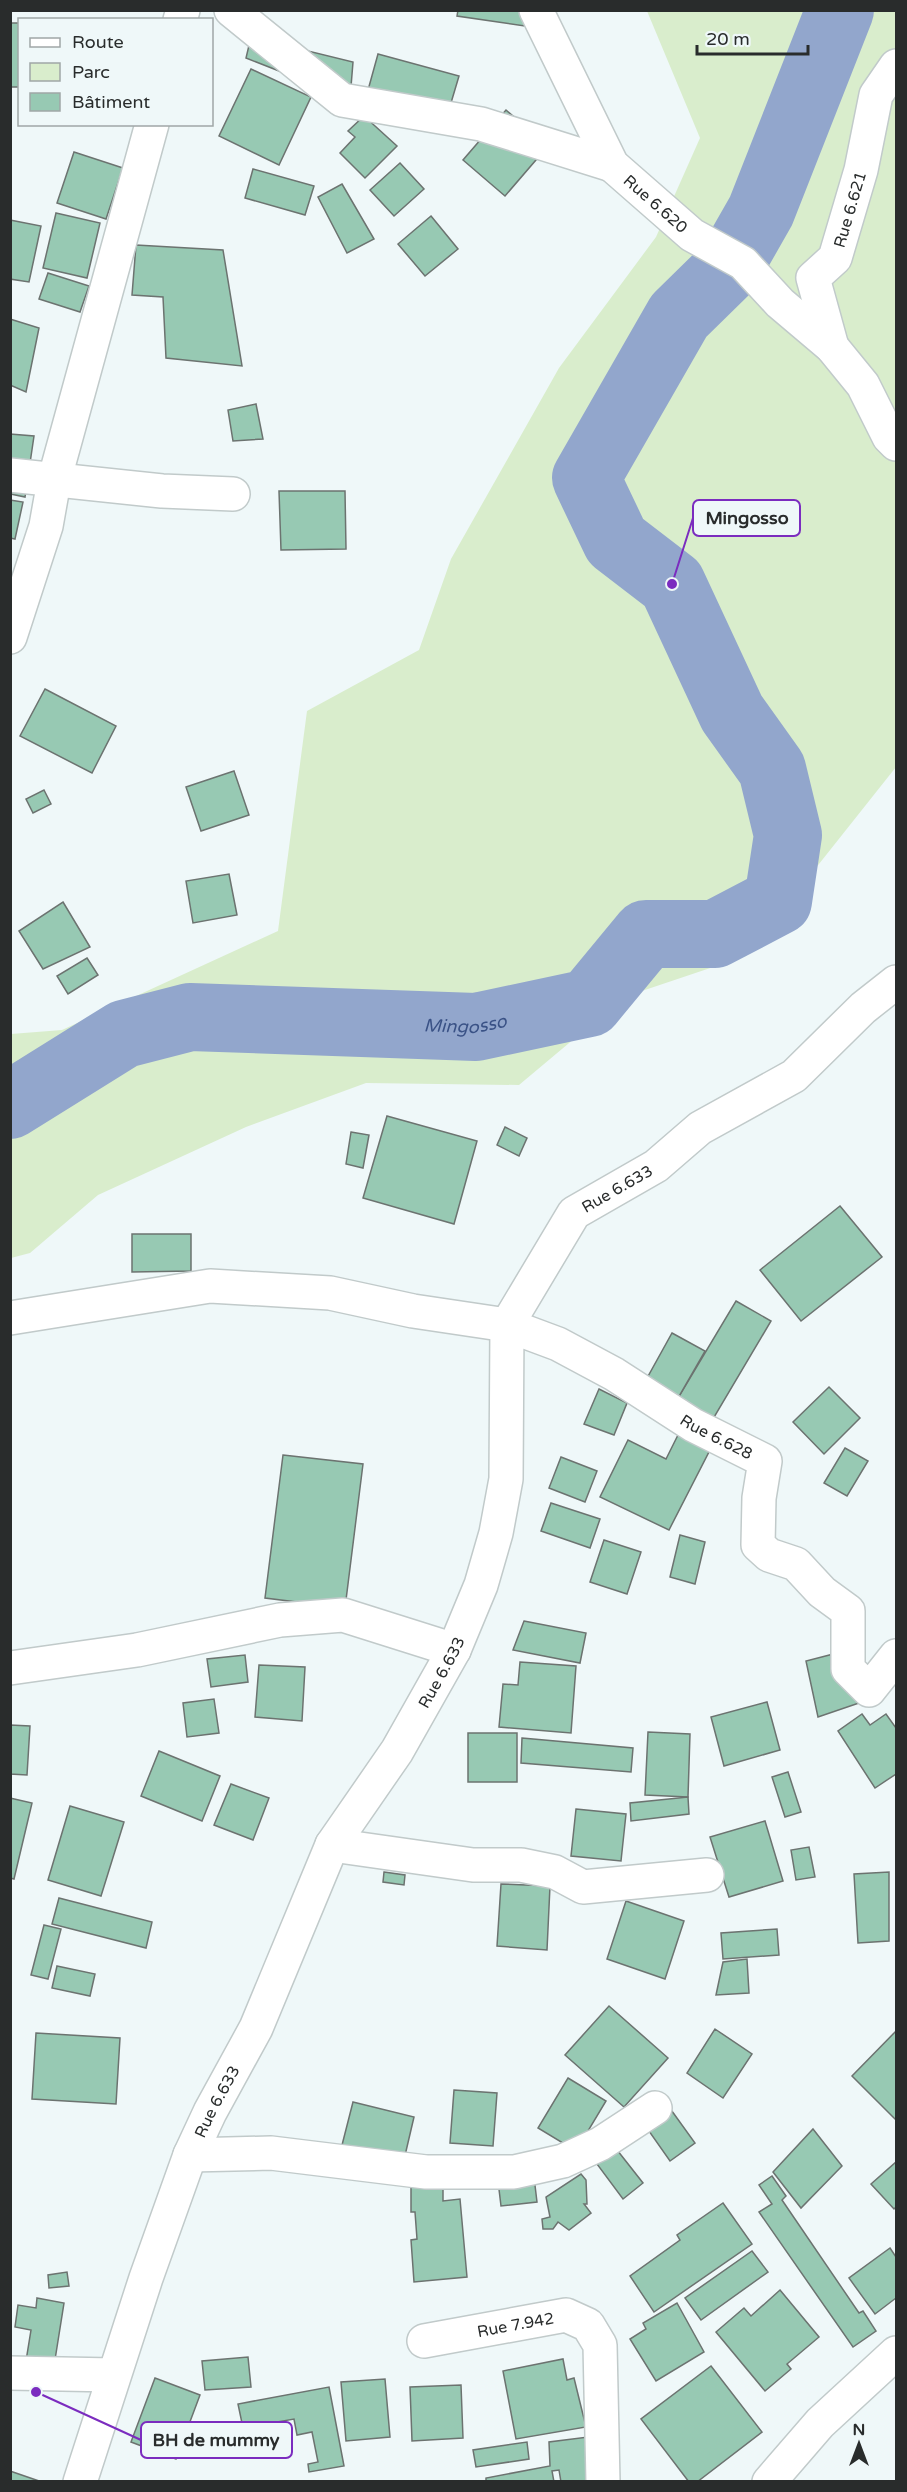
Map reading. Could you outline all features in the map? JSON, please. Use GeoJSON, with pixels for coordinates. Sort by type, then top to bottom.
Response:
{"type":"FeatureCollection","features":[{"type":"Feature","properties":{"kind":"street"},"geometry":{"type":"LineString","coordinates":[[231,10],[342,100],[482,124],[612,165]]}},
{"type":"Feature","properties":{"kind":"street","name":"Rue 6.620"},"geometry":{"type":"LineString","coordinates":[[536,10],[612,165],[692,235],[743,263],[780,303],[832,347]]}},
{"type":"Feature","properties":{"kind":"street","name":"Rue 6.621"},"geometry":{"type":"LineString","coordinates":[[832,347],[813,278],[836,258],[861,170],[876,96],[897,66]]}},
{"type":"Feature","properties":{"kind":"street"},"geometry":{"type":"LineString","coordinates":[[10,637],[43,536],[54,481],[151,126]]}},
{"type":"Feature","properties":{"kind":"street"},"geometry":{"type":"LineString","coordinates":[[832,347],[863,385],[889,437],[897,444]]}},
{"type":"Feature","properties":{"kind":"street"},"geometry":{"type":"LineString","coordinates":[[10,475],[162,491],[234,494]]}},
{"type":"Feature","properties":{"kind":"street","name":"Rue 6.633"},"geometry":{"type":"LineString","coordinates":[[81,2481],[114,2375],[190,2155],[210,2112],[256,2028],[332,1845],[397,1751],[454,1650],[481,1585],[496,1533],[506,1479],[507,1325],[574,1213],[656,1166],[700,1128],[794,1076],[863,1008],[897,982]]}},
{"type":"Feature","properties":{"kind":"street"},"geometry":{"type":"LineString","coordinates":[[10,1318],[210,1286],[330,1293],[413,1311],[507,1325]]}},
{"type":"Feature","properties":{"kind":"street","name":"Rue 6.628"},"geometry":{"type":"LineString","coordinates":[[507,1325],[558,1344],[614,1374],[693,1425],[765,1461],[759,1498],[758,1545],[769,1555],[796,1564],[822,1592],[848,1611],[848,1669],[869,1690],[897,1656]]}},
{"type":"Feature","properties":{"kind":"street"},"geometry":{"type":"LineString","coordinates":[[10,1668],[137,1650],[280,1620],[343,1615],[454,1650]]}},
{"type":"Feature","properties":{"kind":"street"},"geometry":{"type":"LineString","coordinates":[[332,1845],[473,1865],[520,1865],[555,1872],[582,1887],[706,1875]]}},
{"type":"Feature","properties":{"kind":"street"},"geometry":{"type":"LineString","coordinates":[[190,2155],[271,2153],[426,2172],[514,2172],[563,2161],[600,2144],[655,2108]]}},
{"type":"Feature","properties":{"kind":"street","name":"Rue 7.942"},"geometry":{"type":"LineString","coordinates":[[424,2342],[566,2315],[588,2325],[600,2345],[603,2481]]}},
{"type":"Feature","properties":{"kind":"street"},"geometry":{"type":"LineString","coordinates":[[769,2481],[820,2423],[897,2354]]}},
{"type":"Feature","properties":{"kind":"street"},"geometry":{"type":"LineString","coordinates":[[10,2373],[114,2375]]}},
{"type":"Feature","properties":{"kind":"green space"},"geometry":{"type":"Polygon","coordinates":[[[647,11],[896,11],[896,767],[746,956],[624,997],[519,1085],[366,1083],[246,1127],[98,1195],[30,1253],[11,1258],[11,1034],[62,1030],[278,931],[307,711],[419,650],[451,559],[559,368],[656,237],[700,138],[647,11]]]}},
{"type":"Feature","properties":{"kind":"building"},"geometry":{"type":"Polygon","coordinates":[[[458,10],[548,10],[545,29],[457,16],[458,10]]]}},
{"type":"Feature","properties":{"kind":"building"},"geometry":{"type":"Polygon","coordinates":[[[10,23],[18,23],[18,87],[10,87],[10,23]]]}},
{"type":"Feature","properties":{"kind":"building"},"geometry":{"type":"Polygon","coordinates":[[[251,37],[353,62],[350,99],[246,58],[251,37]]]}},
{"type":"Feature","properties":{"kind":"building"},"geometry":{"type":"Polygon","coordinates":[[[378,54],[459,76],[445,123],[365,101],[378,54]]]}},
{"type":"Feature","properties":{"kind":"building"},"geometry":{"type":"Polygon","coordinates":[[[251,69],[311,97],[279,165],[219,136],[251,69]]]}},
{"type":"Feature","properties":{"kind":"building"},"geometry":{"type":"Polygon","coordinates":[[[506,110],[548,146],[505,196],[463,160],[506,110]]]}},
{"type":"Feature","properties":{"kind":"building"},"geometry":{"type":"Polygon","coordinates":[[[364,116],[397,146],[365,178],[340,153],[355,137],[348,131],[364,116]]]}},
{"type":"Feature","properties":{"kind":"building"},"geometry":{"type":"Polygon","coordinates":[[[74,152],[123,168],[106,219],[57,203],[74,152]]]}},
{"type":"Feature","properties":{"kind":"building"},"geometry":{"type":"Polygon","coordinates":[[[400,163],[424,189],[394,216],[370,190],[400,163]]]}},
{"type":"Feature","properties":{"kind":"building"},"geometry":{"type":"Polygon","coordinates":[[[253,169],[314,186],[305,215],[245,198],[253,169]]]}},
{"type":"Feature","properties":{"kind":"building"},"geometry":{"type":"Polygon","coordinates":[[[342,184],[374,239],[347,253],[318,197],[342,184]]]}},
{"type":"Feature","properties":{"kind":"building"},"geometry":{"type":"Polygon","coordinates":[[[56,213],[100,223],[87,278],[43,268],[56,213]]]}},
{"type":"Feature","properties":{"kind":"building"},"geometry":{"type":"Polygon","coordinates":[[[431,216],[458,249],[425,276],[398,244],[431,216]]]}},
{"type":"Feature","properties":{"kind":"building"},"geometry":{"type":"Polygon","coordinates":[[[10,220],[41,226],[29,282],[10,279],[10,220]]]}},
{"type":"Feature","properties":{"kind":"building"},"geometry":{"type":"Polygon","coordinates":[[[136,245],[223,250],[242,366],[166,358],[163,297],[132,295],[136,245]]]}},
{"type":"Feature","properties":{"kind":"building"},"geometry":{"type":"Polygon","coordinates":[[[48,273],[89,286],[80,312],[39,299],[48,273]]]}},
{"type":"Feature","properties":{"kind":"building"},"geometry":{"type":"Polygon","coordinates":[[[10,319],[39,328],[26,392],[10,385],[10,319]]]}},
{"type":"Feature","properties":{"kind":"building"},"geometry":{"type":"Polygon","coordinates":[[[256,404],[263,439],[233,441],[228,410],[256,404]]]}},
{"type":"Feature","properties":{"kind":"building"},"geometry":{"type":"Polygon","coordinates":[[[10,434],[34,436],[25,497],[10,494],[10,434]]]}},
{"type":"Feature","properties":{"kind":"building"},"geometry":{"type":"Polygon","coordinates":[[[279,491],[345,491],[346,549],[281,550],[279,491]]]}},
{"type":"Feature","properties":{"kind":"building"},"geometry":{"type":"Polygon","coordinates":[[[10,500],[23,502],[15,539],[10,538],[10,500]]]}},
{"type":"Feature","properties":{"kind":"building"},"geometry":{"type":"Polygon","coordinates":[[[45,689],[116,726],[92,773],[20,736],[45,689]]]}},
{"type":"Feature","properties":{"kind":"building"},"geometry":{"type":"Polygon","coordinates":[[[234,771],[249,815],[201,831],[186,787],[234,771]]]}},
{"type":"Feature","properties":{"kind":"building"},"geometry":{"type":"Polygon","coordinates":[[[44,790],[51,804],[33,813],[26,799],[44,790]]]}},
{"type":"Feature","properties":{"kind":"building"},"geometry":{"type":"Polygon","coordinates":[[[229,874],[237,915],[193,923],[186,881],[229,874]]]}},
{"type":"Feature","properties":{"kind":"building"},"geometry":{"type":"Polygon","coordinates":[[[63,902],[90,947],[43,969],[19,931],[63,902]]]}},
{"type":"Feature","properties":{"kind":"building"},"geometry":{"type":"Polygon","coordinates":[[[87,958],[98,975],[68,994],[57,976],[87,958]]]}},
{"type":"Feature","properties":{"kind":"building"},"geometry":{"type":"Polygon","coordinates":[[[387,1116],[477,1141],[454,1224],[363,1198],[387,1116]]]}},
{"type":"Feature","properties":{"kind":"building"},"geometry":{"type":"Polygon","coordinates":[[[505,1127],[527,1138],[519,1156],[497,1145],[505,1127]]]}},
{"type":"Feature","properties":{"kind":"building"},"geometry":{"type":"Polygon","coordinates":[[[351,1132],[369,1135],[363,1168],[346,1164],[351,1132]]]}},
{"type":"Feature","properties":{"kind":"building"},"geometry":{"type":"Polygon","coordinates":[[[840,1206],[882,1257],[801,1321],[760,1270],[840,1206]]]}},
{"type":"Feature","properties":{"kind":"building"},"geometry":{"type":"Polygon","coordinates":[[[132,1234],[191,1234],[191,1271],[132,1272],[132,1234]]]}},
{"type":"Feature","properties":{"kind":"building"},"geometry":{"type":"Polygon","coordinates":[[[736,1301],[771,1321],[713,1419],[678,1398],[736,1301]]]}},
{"type":"Feature","properties":{"kind":"building"},"geometry":{"type":"Polygon","coordinates":[[[672,1333],[705,1351],[678,1398],[646,1380],[672,1333]]]}},
{"type":"Feature","properties":{"kind":"building"},"geometry":{"type":"Polygon","coordinates":[[[829,1387],[860,1418],[824,1454],[793,1422],[829,1387]]]}},
{"type":"Feature","properties":{"kind":"building"},"geometry":{"type":"Polygon","coordinates":[[[599,1389],[627,1403],[614,1435],[584,1424],[599,1389]]]}},
{"type":"Feature","properties":{"kind":"building"},"geometry":{"type":"Polygon","coordinates":[[[681,1429],[713,1444],[669,1530],[600,1497],[628,1440],[666,1459],[681,1429]]]}},
{"type":"Feature","properties":{"kind":"building"},"geometry":{"type":"Polygon","coordinates":[[[845,1448],[868,1461],[847,1496],[824,1483],[845,1448]]]}},
{"type":"Feature","properties":{"kind":"building"},"geometry":{"type":"Polygon","coordinates":[[[283,1455],[363,1464],[345,1608],[265,1598],[283,1455]]]}},
{"type":"Feature","properties":{"kind":"building"},"geometry":{"type":"Polygon","coordinates":[[[561,1457],[597,1471],[585,1502],[549,1488],[561,1457]]]}},
{"type":"Feature","properties":{"kind":"building"},"geometry":{"type":"Polygon","coordinates":[[[551,1503],[600,1519],[590,1548],[541,1531],[551,1503]]]}},
{"type":"Feature","properties":{"kind":"building"},"geometry":{"type":"Polygon","coordinates":[[[680,1535],[705,1542],[695,1584],[670,1577],[680,1535]]]}},
{"type":"Feature","properties":{"kind":"building"},"geometry":{"type":"Polygon","coordinates":[[[604,1540],[641,1552],[627,1594],[590,1582],[604,1540]]]}},
{"type":"Feature","properties":{"kind":"building"},"geometry":{"type":"Polygon","coordinates":[[[524,1621],[586,1633],[580,1663],[513,1650],[524,1621]]]}},
{"type":"Feature","properties":{"kind":"building"},"geometry":{"type":"Polygon","coordinates":[[[845,1651],[859,1703],[818,1717],[806,1661],[845,1651]]]}},
{"type":"Feature","properties":{"kind":"building"},"geometry":{"type":"Polygon","coordinates":[[[245,1655],[248,1682],[211,1687],[207,1659],[245,1655]]]}},
{"type":"Feature","properties":{"kind":"building"},"geometry":{"type":"Polygon","coordinates":[[[520,1662],[576,1666],[571,1733],[499,1727],[503,1684],[518,1685],[520,1662]]]}},
{"type":"Feature","properties":{"kind":"building"},"geometry":{"type":"Polygon","coordinates":[[[259,1665],[305,1667],[302,1721],[255,1717],[259,1665]]]}},
{"type":"Feature","properties":{"kind":"building"},"geometry":{"type":"Polygon","coordinates":[[[214,1699],[219,1733],[187,1737],[183,1703],[214,1699]]]}},
{"type":"Feature","properties":{"kind":"building"},"geometry":{"type":"Polygon","coordinates":[[[767,1702],[780,1750],[724,1766],[711,1717],[767,1702]]]}},
{"type":"Feature","properties":{"kind":"building"},"geometry":{"type":"Polygon","coordinates":[[[862,1714],[870,1725],[886,1714],[896,1728],[896,1774],[875,1788],[838,1731],[862,1714]]]}},
{"type":"Feature","properties":{"kind":"building"},"geometry":{"type":"Polygon","coordinates":[[[10,1725],[30,1726],[27,1775],[10,1774],[10,1725]]]}},
{"type":"Feature","properties":{"kind":"building"},"geometry":{"type":"Polygon","coordinates":[[[648,1732],[690,1734],[688,1797],[645,1795],[648,1732]]]}},
{"type":"Feature","properties":{"kind":"building"},"geometry":{"type":"Polygon","coordinates":[[[468,1733],[517,1733],[517,1782],[468,1782],[468,1733]]]}},
{"type":"Feature","properties":{"kind":"building"},"geometry":{"type":"Polygon","coordinates":[[[522,1738],[633,1748],[631,1772],[521,1763],[522,1738]]]}},
{"type":"Feature","properties":{"kind":"building"},"geometry":{"type":"Polygon","coordinates":[[[159,1751],[220,1776],[202,1821],[141,1796],[159,1751]]]}},
{"type":"Feature","properties":{"kind":"building"},"geometry":{"type":"Polygon","coordinates":[[[788,1772],[801,1812],[785,1817],[772,1777],[788,1772]]]}},
{"type":"Feature","properties":{"kind":"building"},"geometry":{"type":"Polygon","coordinates":[[[231,1784],[269,1798],[253,1840],[214,1825],[231,1784]]]}},
{"type":"Feature","properties":{"kind":"building"},"geometry":{"type":"Polygon","coordinates":[[[688,1797],[689,1814],[631,1821],[630,1803],[688,1797]]]}},
{"type":"Feature","properties":{"kind":"building"},"geometry":{"type":"Polygon","coordinates":[[[10,1798],[32,1803],[14,1879],[10,1878],[10,1798]]]}},
{"type":"Feature","properties":{"kind":"building"},"geometry":{"type":"Polygon","coordinates":[[[70,1806],[124,1822],[101,1896],[48,1880],[70,1806]]]}},
{"type":"Feature","properties":{"kind":"building"},"geometry":{"type":"Polygon","coordinates":[[[576,1809],[626,1814],[621,1861],[571,1856],[576,1809]]]}},
{"type":"Feature","properties":{"kind":"building"},"geometry":{"type":"Polygon","coordinates":[[[765,1821],[783,1881],[729,1897],[710,1837],[765,1821]]]}},
{"type":"Feature","properties":{"kind":"building"},"geometry":{"type":"Polygon","coordinates":[[[809,1847],[815,1877],[796,1880],[791,1850],[809,1847]]]}},
{"type":"Feature","properties":{"kind":"building"},"geometry":{"type":"Polygon","coordinates":[[[384,1872],[405,1875],[404,1885],[383,1882],[384,1872]]]}},
{"type":"Feature","properties":{"kind":"building"},"geometry":{"type":"Polygon","coordinates":[[[889,1872],[889,1941],[858,1943],[854,1874],[889,1872]]]}},
{"type":"Feature","properties":{"kind":"building"},"geometry":{"type":"Polygon","coordinates":[[[501,1884],[550,1886],[547,1950],[497,1946],[501,1884]]]}},
{"type":"Feature","properties":{"kind":"building"},"geometry":{"type":"Polygon","coordinates":[[[59,1898],[152,1922],[146,1948],[52,1924],[59,1898]]]}},
{"type":"Feature","properties":{"kind":"building"},"geometry":{"type":"Polygon","coordinates":[[[626,1901],[684,1921],[665,1979],[607,1959],[626,1901]]]}},
{"type":"Feature","properties":{"kind":"building"},"geometry":{"type":"Polygon","coordinates":[[[44,1925],[61,1929],[48,1979],[31,1975],[44,1925]]]}},
{"type":"Feature","properties":{"kind":"building"},"geometry":{"type":"Polygon","coordinates":[[[777,1929],[779,1955],[723,1959],[721,1933],[777,1929]]]}},
{"type":"Feature","properties":{"kind":"building"},"geometry":{"type":"Polygon","coordinates":[[[747,1959],[749,1993],[716,1995],[723,1962],[747,1959]]]}},
{"type":"Feature","properties":{"kind":"building"},"geometry":{"type":"Polygon","coordinates":[[[57,1966],[95,1974],[90,1996],[52,1988],[57,1966]]]}},
{"type":"Feature","properties":{"kind":"building"},"geometry":{"type":"Polygon","coordinates":[[[609,2006],[668,2058],[624,2107],[565,2055],[609,2006]]]}},
{"type":"Feature","properties":{"kind":"building"},"geometry":{"type":"Polygon","coordinates":[[[715,2029],[752,2054],[723,2098],[687,2073],[715,2029]]]}},
{"type":"Feature","properties":{"kind":"building"},"geometry":{"type":"Polygon","coordinates":[[[896,2031],[896,2120],[852,2076],[896,2031]]]}},
{"type":"Feature","properties":{"kind":"building"},"geometry":{"type":"Polygon","coordinates":[[[36,2033],[120,2038],[116,2104],[32,2099],[36,2033]]]}},
{"type":"Feature","properties":{"kind":"building"},"geometry":{"type":"Polygon","coordinates":[[[568,2078],[606,2101],[576,2151],[538,2128],[568,2078]]]}},
{"type":"Feature","properties":{"kind":"building"},"geometry":{"type":"Polygon","coordinates":[[[454,2090],[497,2093],[493,2146],[450,2143],[454,2090]]]}},
{"type":"Feature","properties":{"kind":"building"},"geometry":{"type":"Polygon","coordinates":[[[353,2102],[414,2117],[403,2164],[341,2149],[353,2102]]]}},
{"type":"Feature","properties":{"kind":"building"},"geometry":{"type":"Polygon","coordinates":[[[669,2107],[695,2143],[670,2161],[644,2124],[669,2107]]]}},
{"type":"Feature","properties":{"kind":"building"},"geometry":{"type":"Polygon","coordinates":[[[813,2129],[842,2166],[801,2208],[773,2172],[813,2129]]]}},
{"type":"Feature","properties":{"kind":"building"},"geometry":{"type":"Polygon","coordinates":[[[610,2141],[643,2183],[623,2199],[591,2156],[610,2141]]]}},
{"type":"Feature","properties":{"kind":"building"},"geometry":{"type":"Polygon","coordinates":[[[896,2162],[896,2207],[894,2209],[871,2184],[896,2162]]]}},
{"type":"Feature","properties":{"kind":"building"},"geometry":{"type":"Polygon","coordinates":[[[581,2174],[586,2180],[587,2204],[584,2204],[591,2213],[569,2230],[558,2222],[553,2229],[543,2229],[542,2219],[550,2217],[546,2197],[581,2174]]]}},
{"type":"Feature","properties":{"kind":"building"},"geometry":{"type":"Polygon","coordinates":[[[772,2176],[786,2196],[782,2200],[859,2313],[863,2311],[876,2331],[853,2347],[759,2212],[772,2204],[759,2185],[772,2176]]]}},
{"type":"Feature","properties":{"kind":"building"},"geometry":{"type":"Polygon","coordinates":[[[534,2177],[537,2202],[501,2206],[498,2181],[534,2177]]]}},
{"type":"Feature","properties":{"kind":"building"},"geometry":{"type":"Polygon","coordinates":[[[411,2184],[443,2185],[443,2201],[460,2199],[467,2277],[414,2282],[411,2240],[417,2239],[415,2212],[411,2212],[411,2184]]]}},
{"type":"Feature","properties":{"kind":"building"},"geometry":{"type":"Polygon","coordinates":[[[723,2203],[752,2244],[654,2312],[630,2276],[680,2240],[677,2235],[723,2203]]]}},
{"type":"Feature","properties":{"kind":"building"},"geometry":{"type":"Polygon","coordinates":[[[890,2248],[896,2257],[896,2298],[875,2314],[849,2278],[890,2248]]]}},
{"type":"Feature","properties":{"kind":"building"},"geometry":{"type":"Polygon","coordinates":[[[752,2251],[768,2272],[701,2320],[685,2298],[752,2251]]]}},
{"type":"Feature","properties":{"kind":"building"},"geometry":{"type":"Polygon","coordinates":[[[67,2272],[69,2286],[49,2288],[48,2275],[67,2272]]]}},
{"type":"Feature","properties":{"kind":"building"},"geometry":{"type":"Polygon","coordinates":[[[780,2290],[819,2337],[787,2364],[791,2369],[765,2391],[716,2332],[744,2308],[751,2316],[780,2290]]]}},
{"type":"Feature","properties":{"kind":"building"},"geometry":{"type":"Polygon","coordinates":[[[37,2298],[64,2303],[54,2366],[26,2361],[31,2330],[15,2327],[18,2305],[36,2308],[37,2298]]]}},
{"type":"Feature","properties":{"kind":"building"},"geometry":{"type":"Polygon","coordinates":[[[677,2303],[704,2352],[656,2381],[630,2339],[646,2329],[643,2323],[677,2303]]]}},
{"type":"Feature","properties":{"kind":"building"},"geometry":{"type":"Polygon","coordinates":[[[248,2357],[251,2387],[205,2390],[202,2361],[248,2357]]]}},
{"type":"Feature","properties":{"kind":"building"},"geometry":{"type":"Polygon","coordinates":[[[563,2359],[567,2380],[574,2378],[586,2427],[516,2439],[503,2371],[563,2359]]]}},
{"type":"Feature","properties":{"kind":"building"},"geometry":{"type":"Polygon","coordinates":[[[711,2366],[762,2432],[697,2482],[689,2482],[641,2419],[711,2366]]]}},
{"type":"Feature","properties":{"kind":"building"},"geometry":{"type":"Polygon","coordinates":[[[155,2378],[200,2395],[176,2459],[131,2442],[155,2378]]]}},
{"type":"Feature","properties":{"kind":"building"},"geometry":{"type":"Polygon","coordinates":[[[385,2379],[390,2437],[346,2441],[341,2382],[385,2379]]]}},
{"type":"Feature","properties":{"kind":"building"},"geometry":{"type":"Polygon","coordinates":[[[461,2385],[463,2438],[412,2441],[410,2387],[461,2385]]]}},
{"type":"Feature","properties":{"kind":"building"},"geometry":{"type":"Polygon","coordinates":[[[329,2387],[344,2466],[309,2472],[308,2464],[318,2462],[312,2432],[297,2435],[294,2419],[243,2428],[238,2404],[329,2387]]]}},
{"type":"Feature","properties":{"kind":"building"},"geometry":{"type":"Polygon","coordinates":[[[588,2437],[591,2482],[561,2482],[559,2470],[552,2471],[554,2482],[486,2482],[486,2478],[550,2466],[549,2442],[588,2437]]]}},
{"type":"Feature","properties":{"kind":"building"},"geometry":{"type":"Polygon","coordinates":[[[527,2442],[529,2459],[476,2467],[473,2450],[527,2442]]]}},
{"type":"Feature","properties":{"kind":"building"},"geometry":{"type":"Polygon","coordinates":[[[10,2471],[42,2482],[10,2482],[10,2471]]]}},
{"type":"Feature","properties":{"kind":"waterway","name":"Mingosso"},"geometry":{"type":"LineString","coordinates":[[10,1105],[124,1034],[190,1017],[476,1027],[589,1003],[646,934],[715,934],[778,901],[788,835],[772,769],[732,713],[672,584],[616,541],[586,478],[679,316],[729,267],[761,211],[840,10]]}},
{"type":"Feature","properties":{"kind":"place","name":"Mingosso"},"geometry":{"type":"Point","coordinates":[672,584]}},
{"type":"Feature","properties":{"kind":"place","name":"BH de mummy"},"geometry":{"type":"Point","coordinates":[36,2392]}}]}
